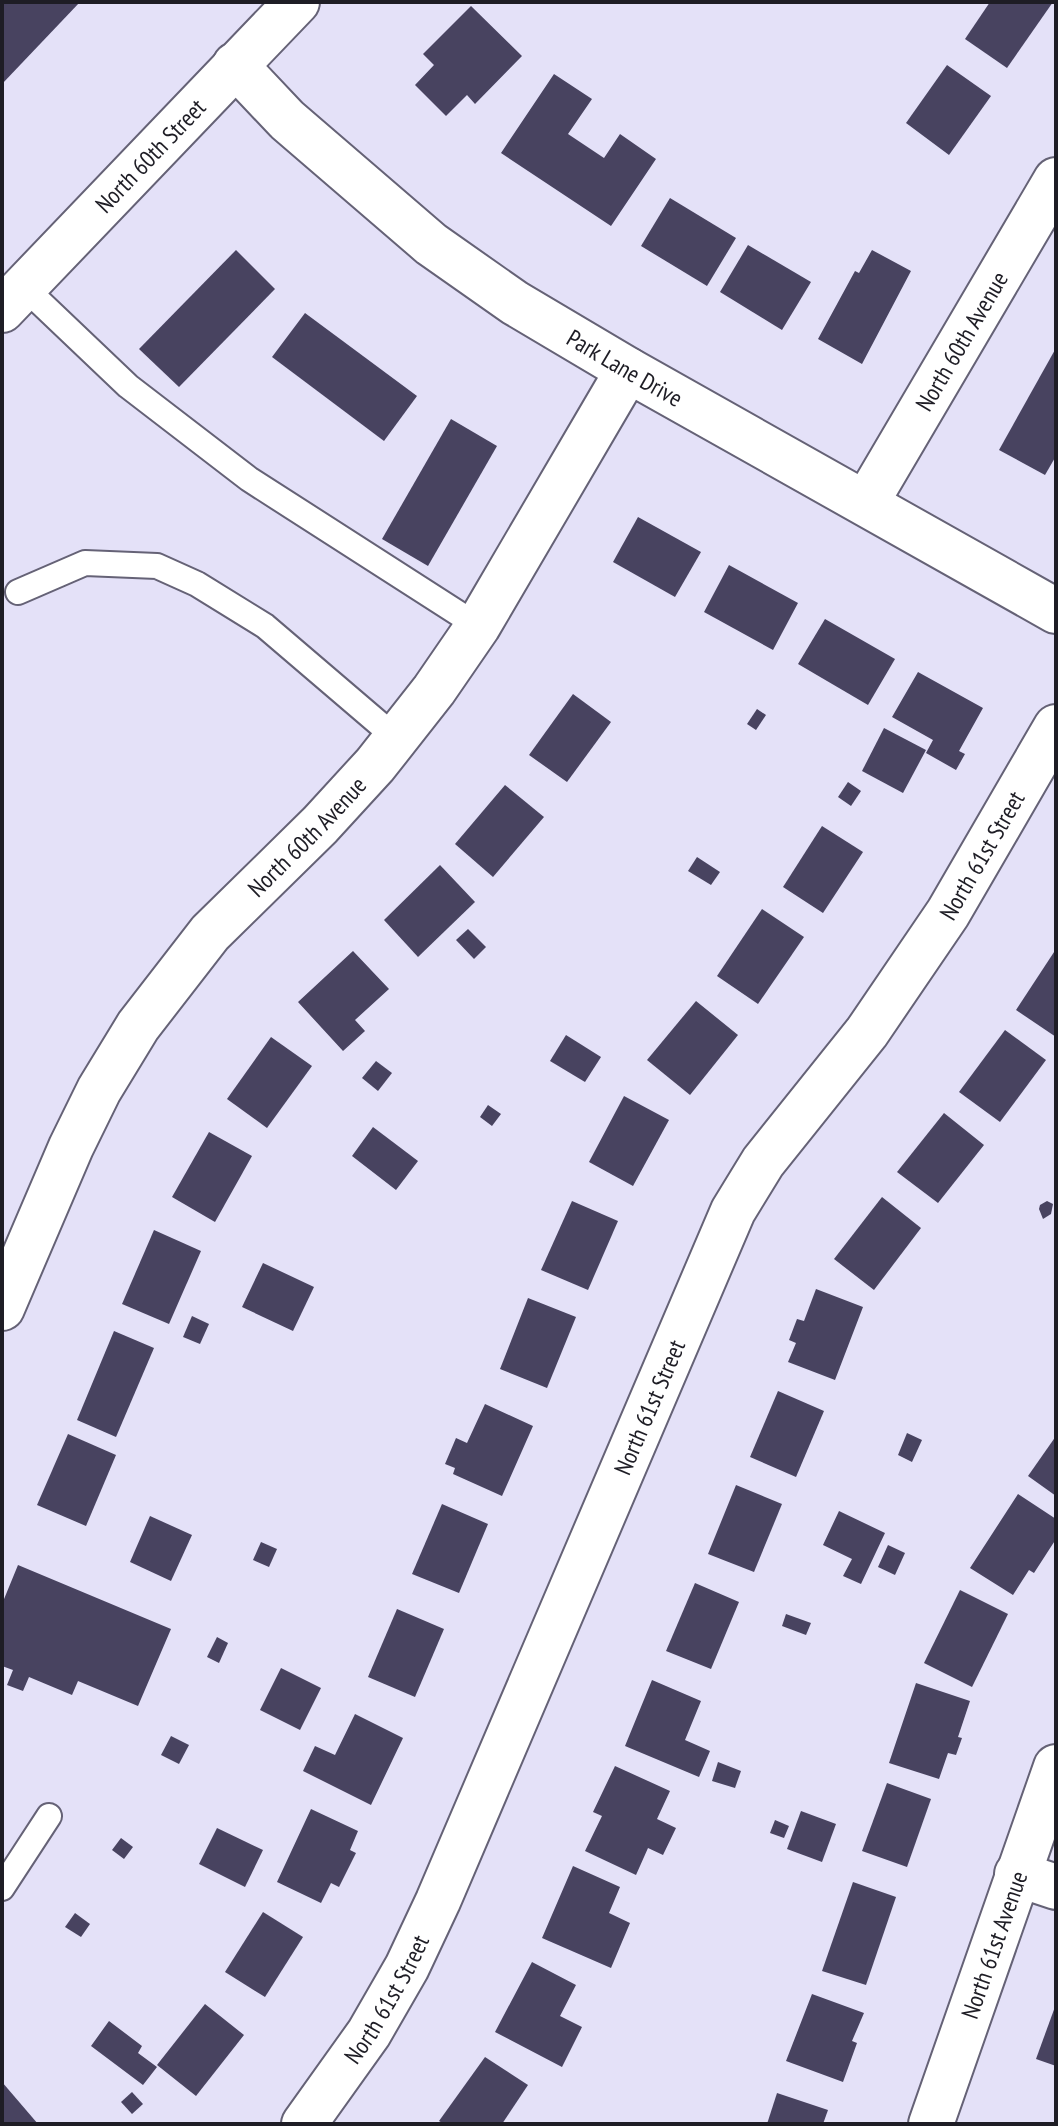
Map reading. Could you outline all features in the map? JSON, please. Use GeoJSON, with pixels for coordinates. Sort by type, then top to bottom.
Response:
{"type":"FeatureCollection","features":[{"type":"Feature","properties":{"kind":"street","name":"North 60th Street"},"geometry":{"type":"LineString","coordinates":[[13,298],[297,2]]}},
{"type":"Feature","properties":{"kind":"street","name":"Park Lane Drive"},"geometry":{"type":"LineString","coordinates":[[235,65],[287,120],[431,244],[515,303],[1056,611]]}},
{"type":"Feature","properties":{"kind":"street","name":"North 60th Avenue"},"geometry":{"type":"LineString","coordinates":[[866,503],[1056,180]]}},
{"type":"Feature","properties":{"kind":"street","name":"North 60th Avenue"},"geometry":{"type":"LineString","coordinates":[[2,1308],[71,1147],[99,1090],[138,1026],[210,933],[320,825],[434,690],[478,626],[628,370]]}},
{"type":"Feature","properties":{"kind":"street","name":"North 61st Street"},"geometry":{"type":"LineString","coordinates":[[304,2124],[369,2033],[407,1967],[733,1211],[763,1162],[867,1032],[948,913],[1056,727]]}},
{"type":"Feature","properties":{"kind":"street","name":"North 61st Avenue"},"geometry":{"type":"LineString","coordinates":[[931,2124],[1037,1880],[1056,1767]]}},
{"type":"Feature","properties":{"kind":"lane"},"geometry":{"type":"LineString","coordinates":[[13,298],[249,479],[478,626]]}},
{"type":"Feature","properties":{"kind":"lane"},"geometry":{"type":"LineString","coordinates":[[18,592],[85,563],[157,566],[197,584],[265,626],[396,738]]}},
{"type":"Feature","properties":{"kind":"lane"},"geometry":{"type":"LineString","coordinates":[[2,1888],[49,1816]]}},
{"type":"Feature","properties":{"kind":"building"},"geometry":{"type":"Polygon","coordinates":[[[2,2],[80,2],[2,84],[2,2]]]}},
{"type":"Feature","properties":{"kind":"building"},"geometry":{"type":"Polygon","coordinates":[[[990,2],[1053,2],[1007,68],[965,39],[990,2]]]}},
{"type":"Feature","properties":{"kind":"building"},"geometry":{"type":"Polygon","coordinates":[[[471,6],[522,56],[475,104],[467,95],[446,116],[415,85],[434,65],[423,54],[471,6]]]}},
{"type":"Feature","properties":{"kind":"building"},"geometry":{"type":"Polygon","coordinates":[[[947,65],[991,96],[949,155],[906,123],[947,65]]]}},
{"type":"Feature","properties":{"kind":"building"},"geometry":{"type":"Polygon","coordinates":[[[554,74],[592,99],[568,134],[604,158],[620,134],[656,159],[611,226],[501,153],[554,74]]]}},
{"type":"Feature","properties":{"kind":"building"},"geometry":{"type":"Polygon","coordinates":[[[670,198],[736,238],[707,286],[641,246],[670,198]]]}},
{"type":"Feature","properties":{"kind":"building"},"geometry":{"type":"Polygon","coordinates":[[[748,245],[811,282],[782,330],[720,292],[748,245]]]}},
{"type":"Feature","properties":{"kind":"building"},"geometry":{"type":"Polygon","coordinates":[[[236,250],[275,289],[179,387],[139,349],[236,250]]]}},
{"type":"Feature","properties":{"kind":"building"},"geometry":{"type":"Polygon","coordinates":[[[872,250],[911,271],[862,364],[818,339],[855,271],[859,273],[872,250]]]}},
{"type":"Feature","properties":{"kind":"building"},"geometry":{"type":"Polygon","coordinates":[[[305,313],[417,396],[384,441],[272,357],[305,313]]]}},
{"type":"Feature","properties":{"kind":"building"},"geometry":{"type":"Polygon","coordinates":[[[1056,348],[1056,456],[1045,475],[999,450],[1056,348]]]}},
{"type":"Feature","properties":{"kind":"building"},"geometry":{"type":"Polygon","coordinates":[[[451,419],[497,446],[428,566],[382,539],[451,419]]]}},
{"type":"Feature","properties":{"kind":"building"},"geometry":{"type":"Polygon","coordinates":[[[638,517],[701,552],[675,597],[613,562],[638,517]]]}},
{"type":"Feature","properties":{"kind":"building"},"geometry":{"type":"Polygon","coordinates":[[[729,565],[798,603],[773,650],[704,612],[729,565]]]}},
{"type":"Feature","properties":{"kind":"building"},"geometry":{"type":"Polygon","coordinates":[[[825,619],[895,659],[868,705],[798,664],[825,619]]]}},
{"type":"Feature","properties":{"kind":"building"},"geometry":{"type":"Polygon","coordinates":[[[918,672],[983,708],[959,751],[965,754],[956,770],[926,753],[933,740],[892,717],[918,672]]]}},
{"type":"Feature","properties":{"kind":"building"},"geometry":{"type":"Polygon","coordinates":[[[573,694],[611,722],[567,782],[529,755],[573,694]]]}},
{"type":"Feature","properties":{"kind":"building"},"geometry":{"type":"Polygon","coordinates":[[[757,709],[766,715],[756,730],[747,724],[757,709]]]}},
{"type":"Feature","properties":{"kind":"building"},"geometry":{"type":"Polygon","coordinates":[[[884,728],[926,750],[903,793],[862,771],[884,728]]]}},
{"type":"Feature","properties":{"kind":"building"},"geometry":{"type":"Polygon","coordinates":[[[848,782],[861,791],[851,806],[838,797],[848,782]]]}},
{"type":"Feature","properties":{"kind":"building"},"geometry":{"type":"Polygon","coordinates":[[[505,785],[544,817],[493,877],[455,844],[505,785]]]}},
{"type":"Feature","properties":{"kind":"building"},"geometry":{"type":"Polygon","coordinates":[[[822,826],[863,852],[823,913],[783,887],[822,826]]]}},
{"type":"Feature","properties":{"kind":"building"},"geometry":{"type":"Polygon","coordinates":[[[697,857],[720,872],[711,885],[688,871],[697,857]]]}},
{"type":"Feature","properties":{"kind":"building"},"geometry":{"type":"Polygon","coordinates":[[[440,865],[475,902],[418,957],[384,920],[440,865]]]}},
{"type":"Feature","properties":{"kind":"building"},"geometry":{"type":"Polygon","coordinates":[[[762,909],[804,937],[758,1004],[717,976],[762,909]]]}},
{"type":"Feature","properties":{"kind":"building"},"geometry":{"type":"Polygon","coordinates":[[[468,929],[486,947],[474,959],[456,940],[468,929]]]}},
{"type":"Feature","properties":{"kind":"building"},"geometry":{"type":"Polygon","coordinates":[[[1056,949],[1056,1037],[1016,1010],[1056,949]]]}},
{"type":"Feature","properties":{"kind":"building"},"geometry":{"type":"Polygon","coordinates":[[[353,951],[389,989],[355,1020],[365,1031],[343,1051],[298,1002],[353,951]]]}},
{"type":"Feature","properties":{"kind":"building"},"geometry":{"type":"Polygon","coordinates":[[[696,1001],[738,1035],[690,1095],[647,1060],[696,1001]]]}},
{"type":"Feature","properties":{"kind":"building"},"geometry":{"type":"Polygon","coordinates":[[[1005,1030],[1046,1060],[1000,1122],[959,1092],[1005,1030]]]}},
{"type":"Feature","properties":{"kind":"building"},"geometry":{"type":"Polygon","coordinates":[[[566,1035],[601,1057],[585,1082],[550,1061],[566,1035]]]}},
{"type":"Feature","properties":{"kind":"building"},"geometry":{"type":"Polygon","coordinates":[[[271,1037],[312,1066],[267,1128],[227,1099],[271,1037]]]}},
{"type":"Feature","properties":{"kind":"building"},"geometry":{"type":"Polygon","coordinates":[[[376,1061],[392,1073],[378,1091],[362,1078],[376,1061]]]}},
{"type":"Feature","properties":{"kind":"building"},"geometry":{"type":"Polygon","coordinates":[[[624,1096],[669,1120],[633,1186],[589,1162],[624,1096]]]}},
{"type":"Feature","properties":{"kind":"building"},"geometry":{"type":"Polygon","coordinates":[[[488,1105],[501,1114],[492,1126],[480,1117],[488,1105]]]}},
{"type":"Feature","properties":{"kind":"building"},"geometry":{"type":"Polygon","coordinates":[[[944,1113],[984,1145],[938,1203],[897,1172],[944,1113]]]}},
{"type":"Feature","properties":{"kind":"building"},"geometry":{"type":"Polygon","coordinates":[[[373,1127],[418,1161],[396,1190],[352,1156],[373,1127]]]}},
{"type":"Feature","properties":{"kind":"building"},"geometry":{"type":"Polygon","coordinates":[[[209,1132],[252,1156],[215,1222],[172,1197],[209,1132]]]}},
{"type":"Feature","properties":{"kind":"building"},"geometry":{"type":"Polygon","coordinates":[[[882,1197],[921,1228],[874,1290],[834,1259],[882,1197]]]}},
{"type":"Feature","properties":{"kind":"building"},"geometry":{"type":"Polygon","coordinates":[[[572,1201],[618,1221],[588,1290],[541,1270],[572,1201]]]}},
{"type":"Feature","properties":{"kind":"building"},"geometry":{"type":"Polygon","coordinates":[[[1047,1201],[1053,1204],[1051,1214],[1043,1219],[1039,1209],[1047,1201]]]}},
{"type":"Feature","properties":{"kind":"building"},"geometry":{"type":"Polygon","coordinates":[[[154,1230],[201,1251],[169,1324],[122,1304],[154,1230]]]}},
{"type":"Feature","properties":{"kind":"building"},"geometry":{"type":"Polygon","coordinates":[[[263,1263],[314,1287],[293,1331],[242,1307],[263,1263]]]}},
{"type":"Feature","properties":{"kind":"building"},"geometry":{"type":"Polygon","coordinates":[[[816,1289],[863,1307],[835,1380],[788,1362],[796,1343],[789,1340],[797,1319],[804,1321],[816,1289]]]}},
{"type":"Feature","properties":{"kind":"building"},"geometry":{"type":"Polygon","coordinates":[[[528,1298],[576,1317],[547,1388],[500,1369],[528,1298]]]}},
{"type":"Feature","properties":{"kind":"building"},"geometry":{"type":"Polygon","coordinates":[[[192,1316],[209,1324],[200,1344],[183,1337],[192,1316]]]}},
{"type":"Feature","properties":{"kind":"building"},"geometry":{"type":"Polygon","coordinates":[[[114,1331],[154,1348],[116,1437],[77,1420],[114,1331]]]}},
{"type":"Feature","properties":{"kind":"building"},"geometry":{"type":"Polygon","coordinates":[[[778,1391],[824,1411],[796,1477],[750,1457],[778,1391]]]}},
{"type":"Feature","properties":{"kind":"building"},"geometry":{"type":"Polygon","coordinates":[[[485,1404],[533,1426],[502,1496],[453,1474],[455,1468],[445,1464],[456,1438],[467,1443],[485,1404]]]}},
{"type":"Feature","properties":{"kind":"building"},"geometry":{"type":"Polygon","coordinates":[[[907,1433],[922,1440],[912,1462],[898,1455],[907,1433]]]}},
{"type":"Feature","properties":{"kind":"building"},"geometry":{"type":"Polygon","coordinates":[[[68,1434],[116,1455],[86,1526],[37,1505],[68,1434]]]}},
{"type":"Feature","properties":{"kind":"building"},"geometry":{"type":"Polygon","coordinates":[[[1056,1436],[1056,1496],[1028,1476],[1056,1436]]]}},
{"type":"Feature","properties":{"kind":"building"},"geometry":{"type":"Polygon","coordinates":[[[736,1485],[782,1504],[754,1572],[708,1554],[736,1485]]]}},
{"type":"Feature","properties":{"kind":"building"},"geometry":{"type":"Polygon","coordinates":[[[1018,1494],[1056,1519],[1056,1539],[1034,1573],[1029,1570],[1013,1595],[970,1568],[1018,1494]]]}},
{"type":"Feature","properties":{"kind":"building"},"geometry":{"type":"Polygon","coordinates":[[[442,1504],[488,1524],[459,1593],[412,1574],[442,1504]]]}},
{"type":"Feature","properties":{"kind":"building"},"geometry":{"type":"Polygon","coordinates":[[[839,1511],[885,1533],[861,1584],[843,1576],[852,1559],[823,1545],[839,1511]]]}},
{"type":"Feature","properties":{"kind":"building"},"geometry":{"type":"Polygon","coordinates":[[[150,1516],[192,1535],[171,1581],[130,1562],[150,1516]]]}},
{"type":"Feature","properties":{"kind":"building"},"geometry":{"type":"Polygon","coordinates":[[[261,1542],[277,1549],[269,1567],[253,1560],[261,1542]]]}},
{"type":"Feature","properties":{"kind":"building"},"geometry":{"type":"Polygon","coordinates":[[[888,1545],[905,1553],[895,1575],[878,1567],[888,1545]]]}},
{"type":"Feature","properties":{"kind":"building"},"geometry":{"type":"Polygon","coordinates":[[[18,1565],[171,1629],[138,1706],[78,1681],[72,1695],[29,1677],[23,1691],[7,1685],[13,1670],[2,1666],[2,1604],[18,1565]]]}},
{"type":"Feature","properties":{"kind":"building"},"geometry":{"type":"Polygon","coordinates":[[[695,1583],[739,1602],[711,1669],[666,1651],[695,1583]]]}},
{"type":"Feature","properties":{"kind":"building"},"geometry":{"type":"Polygon","coordinates":[[[960,1590],[1008,1614],[972,1687],[924,1663],[960,1590]]]}},
{"type":"Feature","properties":{"kind":"building"},"geometry":{"type":"Polygon","coordinates":[[[397,1609],[444,1629],[415,1697],[368,1677],[397,1609]]]}},
{"type":"Feature","properties":{"kind":"building"},"geometry":{"type":"Polygon","coordinates":[[[786,1614],[811,1623],[806,1635],[782,1626],[786,1614]]]}},
{"type":"Feature","properties":{"kind":"building"},"geometry":{"type":"Polygon","coordinates":[[[217,1637],[228,1643],[219,1663],[207,1657],[217,1637]]]}},
{"type":"Feature","properties":{"kind":"building"},"geometry":{"type":"Polygon","coordinates":[[[281,1668],[321,1688],[300,1730],[260,1710],[281,1668]]]}},
{"type":"Feature","properties":{"kind":"building"},"geometry":{"type":"Polygon","coordinates":[[[652,1680],[701,1701],[685,1740],[710,1751],[699,1777],[625,1746],[652,1680]]]}},
{"type":"Feature","properties":{"kind":"building"},"geometry":{"type":"Polygon","coordinates":[[[916,1683],[970,1701],[958,1737],[962,1738],[956,1755],[948,1753],[939,1779],[889,1763],[916,1683]]]}},
{"type":"Feature","properties":{"kind":"building"},"geometry":{"type":"Polygon","coordinates":[[[355,1714],[403,1738],[371,1805],[303,1771],[315,1746],[335,1755],[355,1714]]]}},
{"type":"Feature","properties":{"kind":"building"},"geometry":{"type":"Polygon","coordinates":[[[171,1736],[189,1745],[179,1764],[161,1755],[171,1736]]]}},
{"type":"Feature","properties":{"kind":"building"},"geometry":{"type":"Polygon","coordinates":[[[718,1762],[741,1771],[735,1788],[712,1781],[718,1762]]]}},
{"type":"Feature","properties":{"kind":"building"},"geometry":{"type":"Polygon","coordinates":[[[615,1766],[670,1791],[657,1819],[676,1828],[663,1855],[648,1848],[636,1875],[585,1851],[602,1816],[593,1812],[615,1766]]]}},
{"type":"Feature","properties":{"kind":"building"},"geometry":{"type":"Polygon","coordinates":[[[887,1783],[931,1799],[907,1867],[862,1851],[887,1783]]]}},
{"type":"Feature","properties":{"kind":"building"},"geometry":{"type":"Polygon","coordinates":[[[311,1809],[358,1831],[350,1850],[356,1853],[339,1887],[331,1883],[321,1903],[277,1882],[311,1809]]]}},
{"type":"Feature","properties":{"kind":"building"},"geometry":{"type":"Polygon","coordinates":[[[801,1811],[836,1824],[822,1862],[787,1849],[801,1811]]]}},
{"type":"Feature","properties":{"kind":"building"},"geometry":{"type":"Polygon","coordinates":[[[775,1820],[789,1826],[784,1838],[770,1833],[775,1820]]]}},
{"type":"Feature","properties":{"kind":"building"},"geometry":{"type":"Polygon","coordinates":[[[217,1828],[263,1850],[245,1887],[199,1864],[217,1828]]]}},
{"type":"Feature","properties":{"kind":"building"},"geometry":{"type":"Polygon","coordinates":[[[121,1838],[133,1847],[124,1859],[112,1850],[121,1838]]]}},
{"type":"Feature","properties":{"kind":"building"},"geometry":{"type":"Polygon","coordinates":[[[573,1866],[620,1887],[609,1913],[630,1923],[611,1968],[542,1938],[573,1866]]]}},
{"type":"Feature","properties":{"kind":"building"},"geometry":{"type":"Polygon","coordinates":[[[853,1882],[896,1897],[866,1985],[822,1971],[853,1882]]]}},
{"type":"Feature","properties":{"kind":"building"},"geometry":{"type":"Polygon","coordinates":[[[263,1912],[303,1937],[265,1997],[225,1972],[263,1912]]]}},
{"type":"Feature","properties":{"kind":"building"},"geometry":{"type":"Polygon","coordinates":[[[75,1913],[90,1924],[81,1937],[65,1927],[75,1913]]]}},
{"type":"Feature","properties":{"kind":"building"},"geometry":{"type":"Polygon","coordinates":[[[532,1962],[576,1985],[560,2016],[582,2027],[562,2067],[495,2032],[532,1962]]]}},
{"type":"Feature","properties":{"kind":"building"},"geometry":{"type":"Polygon","coordinates":[[[812,1994],[864,2013],[852,2041],[857,2043],[843,2082],[786,2061],[812,1994]]]}},
{"type":"Feature","properties":{"kind":"building"},"geometry":{"type":"Polygon","coordinates":[[[205,2004],[244,2035],[196,2096],[157,2065],[205,2004]]]}},
{"type":"Feature","properties":{"kind":"building"},"geometry":{"type":"Polygon","coordinates":[[[1056,2004],[1056,2066],[1036,2059],[1056,2004]]]}},
{"type":"Feature","properties":{"kind":"building"},"geometry":{"type":"Polygon","coordinates":[[[109,2021],[142,2046],[138,2053],[157,2067],[143,2085],[91,2046],[109,2021]]]}},
{"type":"Feature","properties":{"kind":"building"},"geometry":{"type":"Polygon","coordinates":[[[485,2057],[528,2085],[502,2124],[444,2124],[439,2121],[485,2057]]]}},
{"type":"Feature","properties":{"kind":"building"},"geometry":{"type":"Polygon","coordinates":[[[2,2082],[38,2124],[2,2124],[2,2082]]]}},
{"type":"Feature","properties":{"kind":"building"},"geometry":{"type":"Polygon","coordinates":[[[132,2092],[143,2104],[132,2114],[121,2102],[132,2092]]]}},
{"type":"Feature","properties":{"kind":"building"},"geometry":{"type":"Polygon","coordinates":[[[777,2093],[828,2110],[823,2124],[767,2124],[777,2093]]]}}]}
